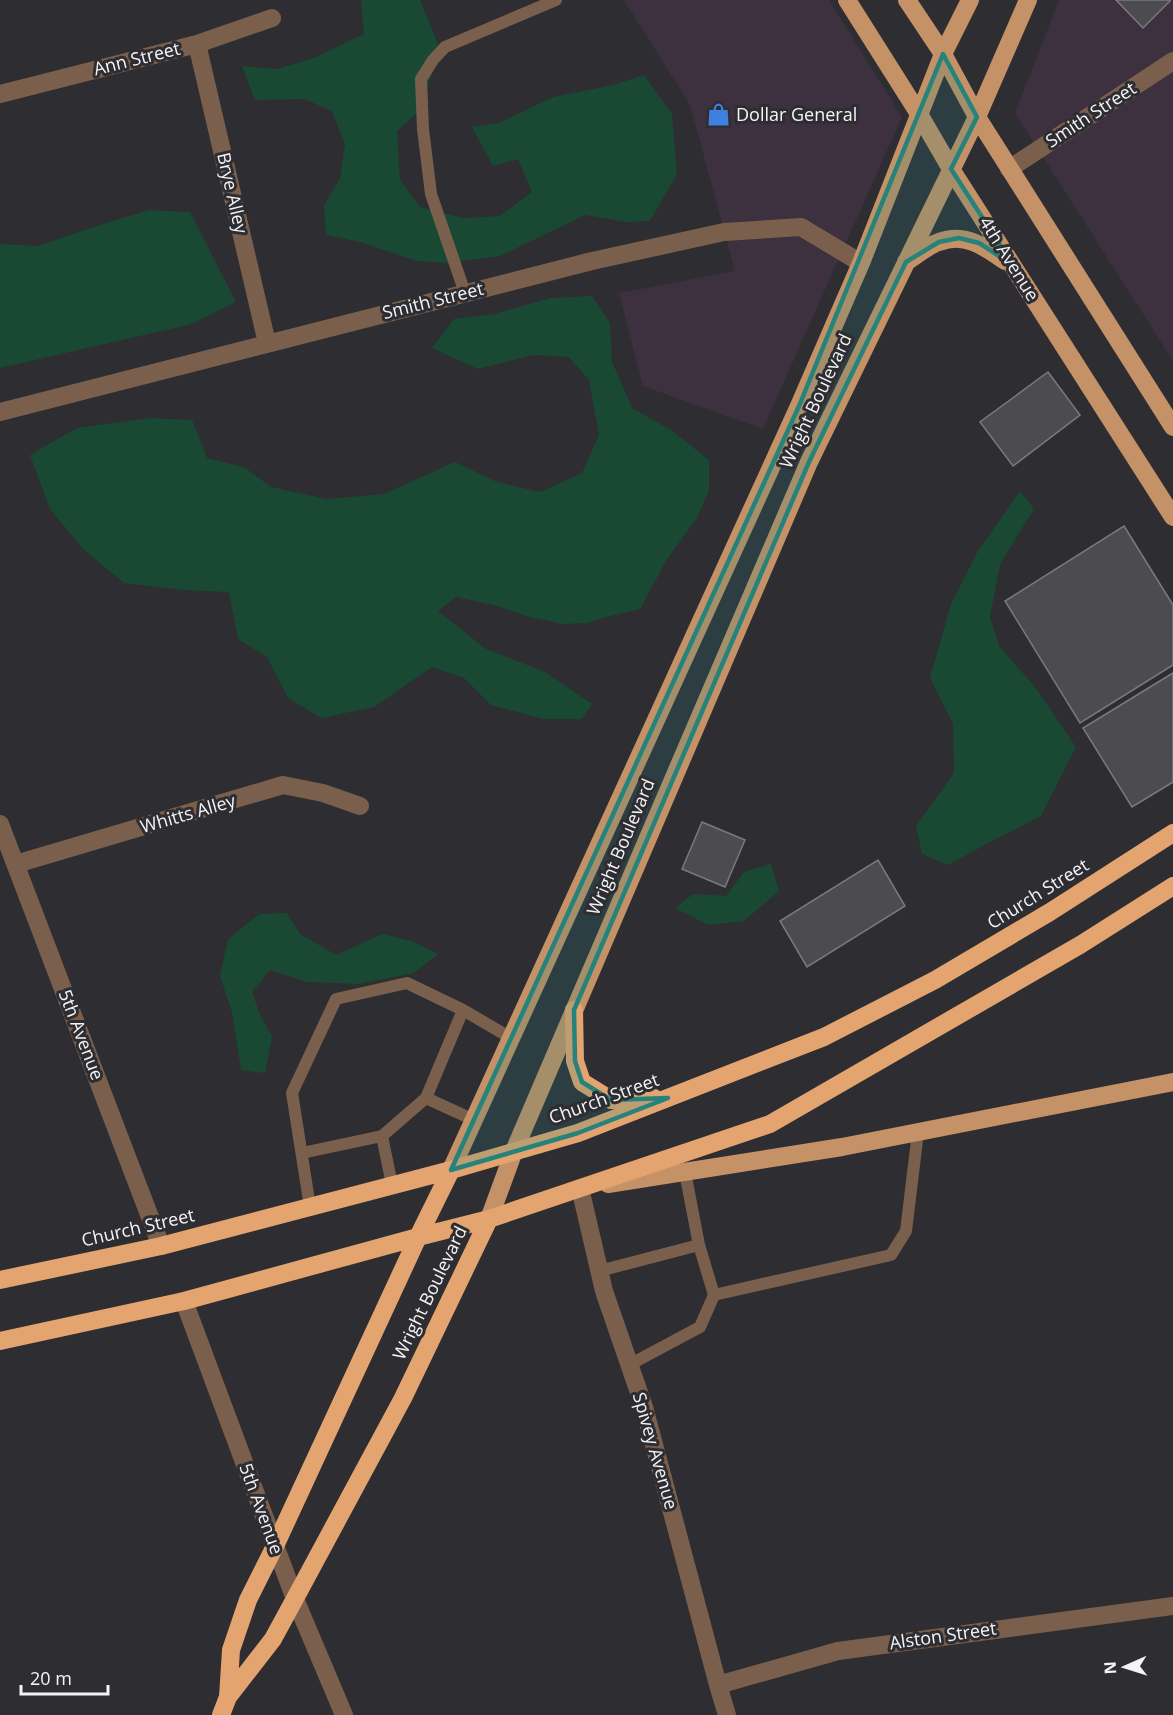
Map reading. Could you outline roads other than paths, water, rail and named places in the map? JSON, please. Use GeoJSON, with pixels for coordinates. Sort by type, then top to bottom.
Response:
{"type":"FeatureCollection","features":[{"type":"Feature","properties":{"kind":"highway","name":"Church Street"},"geometry":{"type":"LineString","coordinates":[[0,1280],[161,1246],[451,1170],[578,1133],[824,1037],[935,980],[1050,912],[1173,833]]}},
{"type":"Feature","properties":{"kind":"highway"},"geometry":{"type":"LineString","coordinates":[[0,1341],[184,1301],[489,1219],[770,1124],[1080,945],[1173,886]]}},
{"type":"Feature","properties":{"kind":"highway"},"geometry":{"type":"LineString","coordinates":[[574,1010],[575,1061],[582,1082],[611,1100],[668,1098]]}},
{"type":"Feature","properties":{"kind":"highway","name":"Wright Boulevard"},"geometry":{"type":"LineString","coordinates":[[228,1697],[231,1650],[248,1600],[451,1170]]}},
{"type":"Feature","properties":{"kind":"highway","name":"Wright Boulevard"},"geometry":{"type":"LineString","coordinates":[[221,1715],[228,1697],[273,1639],[295,1599],[403,1398],[489,1219]]}},
{"type":"Feature","properties":{"kind":"main road","name":"4th Avenue"},"geometry":{"type":"LineString","coordinates":[[847,0],[951,169],[1173,517]]}},
{"type":"Feature","properties":{"kind":"main road"},"geometry":{"type":"LineString","coordinates":[[907,0],[943,54],[976,117],[1173,427]]}},
{"type":"Feature","properties":{"kind":"main road","name":"Wright Boulevard"},"geometry":{"type":"LineString","coordinates":[[451,1170],[799,406],[861,263],[943,54],[970,0]]}},
{"type":"Feature","properties":{"kind":"main road","name":"Wright Boulevard"},"geometry":{"type":"LineString","coordinates":[[489,1219],[514,1151],[809,462],[976,117],[1029,0]]}},
{"type":"Feature","properties":{"kind":"main road"},"geometry":{"type":"LineString","coordinates":[[906,262],[939,242],[959,237],[979,243],[1013,266]]}},
{"type":"Feature","properties":{"kind":"main road"},"geometry":{"type":"LineString","coordinates":[[580,1188],[842,1147],[1173,1082]]}},
{"type":"Feature","properties":{"kind":"street","name":"Ann Street"},"geometry":{"type":"LineString","coordinates":[[0,94],[197,44],[272,18]]}},
{"type":"Feature","properties":{"kind":"street","name":"Brye Alley"},"geometry":{"type":"LineString","coordinates":[[197,44],[267,343]]}},
{"type":"Feature","properties":{"kind":"street","name":"Smith Street"},"geometry":{"type":"LineString","coordinates":[[1009,169],[1173,61]]}},
{"type":"Feature","properties":{"kind":"street","name":"Smith Street"},"geometry":{"type":"LineString","coordinates":[[0,412],[592,261],[724,232],[801,227],[861,263]]}},
{"type":"Feature","properties":{"kind":"street","name":"Whitts Alley"},"geometry":{"type":"LineString","coordinates":[[15,864],[283,785],[323,793],[360,806]]}},
{"type":"Feature","properties":{"kind":"street","name":"5th Avenue"},"geometry":{"type":"LineString","coordinates":[[0,824],[161,1246]]}},
{"type":"Feature","properties":{"kind":"street","name":"Spivey Avenue"},"geometry":{"type":"LineString","coordinates":[[580,1188],[604,1291],[644,1407],[727,1715]]}},
{"type":"Feature","properties":{"kind":"street","name":"5th Avenue"},"geometry":{"type":"LineString","coordinates":[[184,1301],[295,1599],[344,1715]]}},
{"type":"Feature","properties":{"kind":"street","name":"Alston Street"},"geometry":{"type":"LineString","coordinates":[[718,1685],[838,1651],[1173,1606]]}},
{"type":"Feature","properties":{"kind":"lane"},"geometry":{"type":"LineString","coordinates":[[465,293],[431,194],[423,129],[421,79],[445,47],[556,0]]}},
{"type":"Feature","properties":{"kind":"lane"},"geometry":{"type":"LineString","coordinates":[[310,1207],[292,1093],[336,999],[407,983],[463,1010],[511,1038]]}},
{"type":"Feature","properties":{"kind":"lane"},"geometry":{"type":"LineString","coordinates":[[302,1154],[382,1136],[426,1098],[463,1010]]}},
{"type":"Feature","properties":{"kind":"lane"},"geometry":{"type":"LineString","coordinates":[[426,1098],[474,1120]]}},
{"type":"Feature","properties":{"kind":"lane"},"geometry":{"type":"LineString","coordinates":[[714,1294],[891,1255],[906,1230],[918,1132]]}},
{"type":"Feature","properties":{"kind":"lane"},"geometry":{"type":"LineString","coordinates":[[382,1136],[392,1185]]}},
{"type":"Feature","properties":{"kind":"lane"},"geometry":{"type":"LineString","coordinates":[[629,1365],[700,1327],[714,1294],[699,1245],[685,1172]]}},
{"type":"Feature","properties":{"kind":"lane"},"geometry":{"type":"LineString","coordinates":[[599,1271],[699,1245]]}},
{"type":"Feature","properties":{"kind":"place","name":"Dollar General"},"geometry":{"type":"Point","coordinates":[718,115]}}]}
